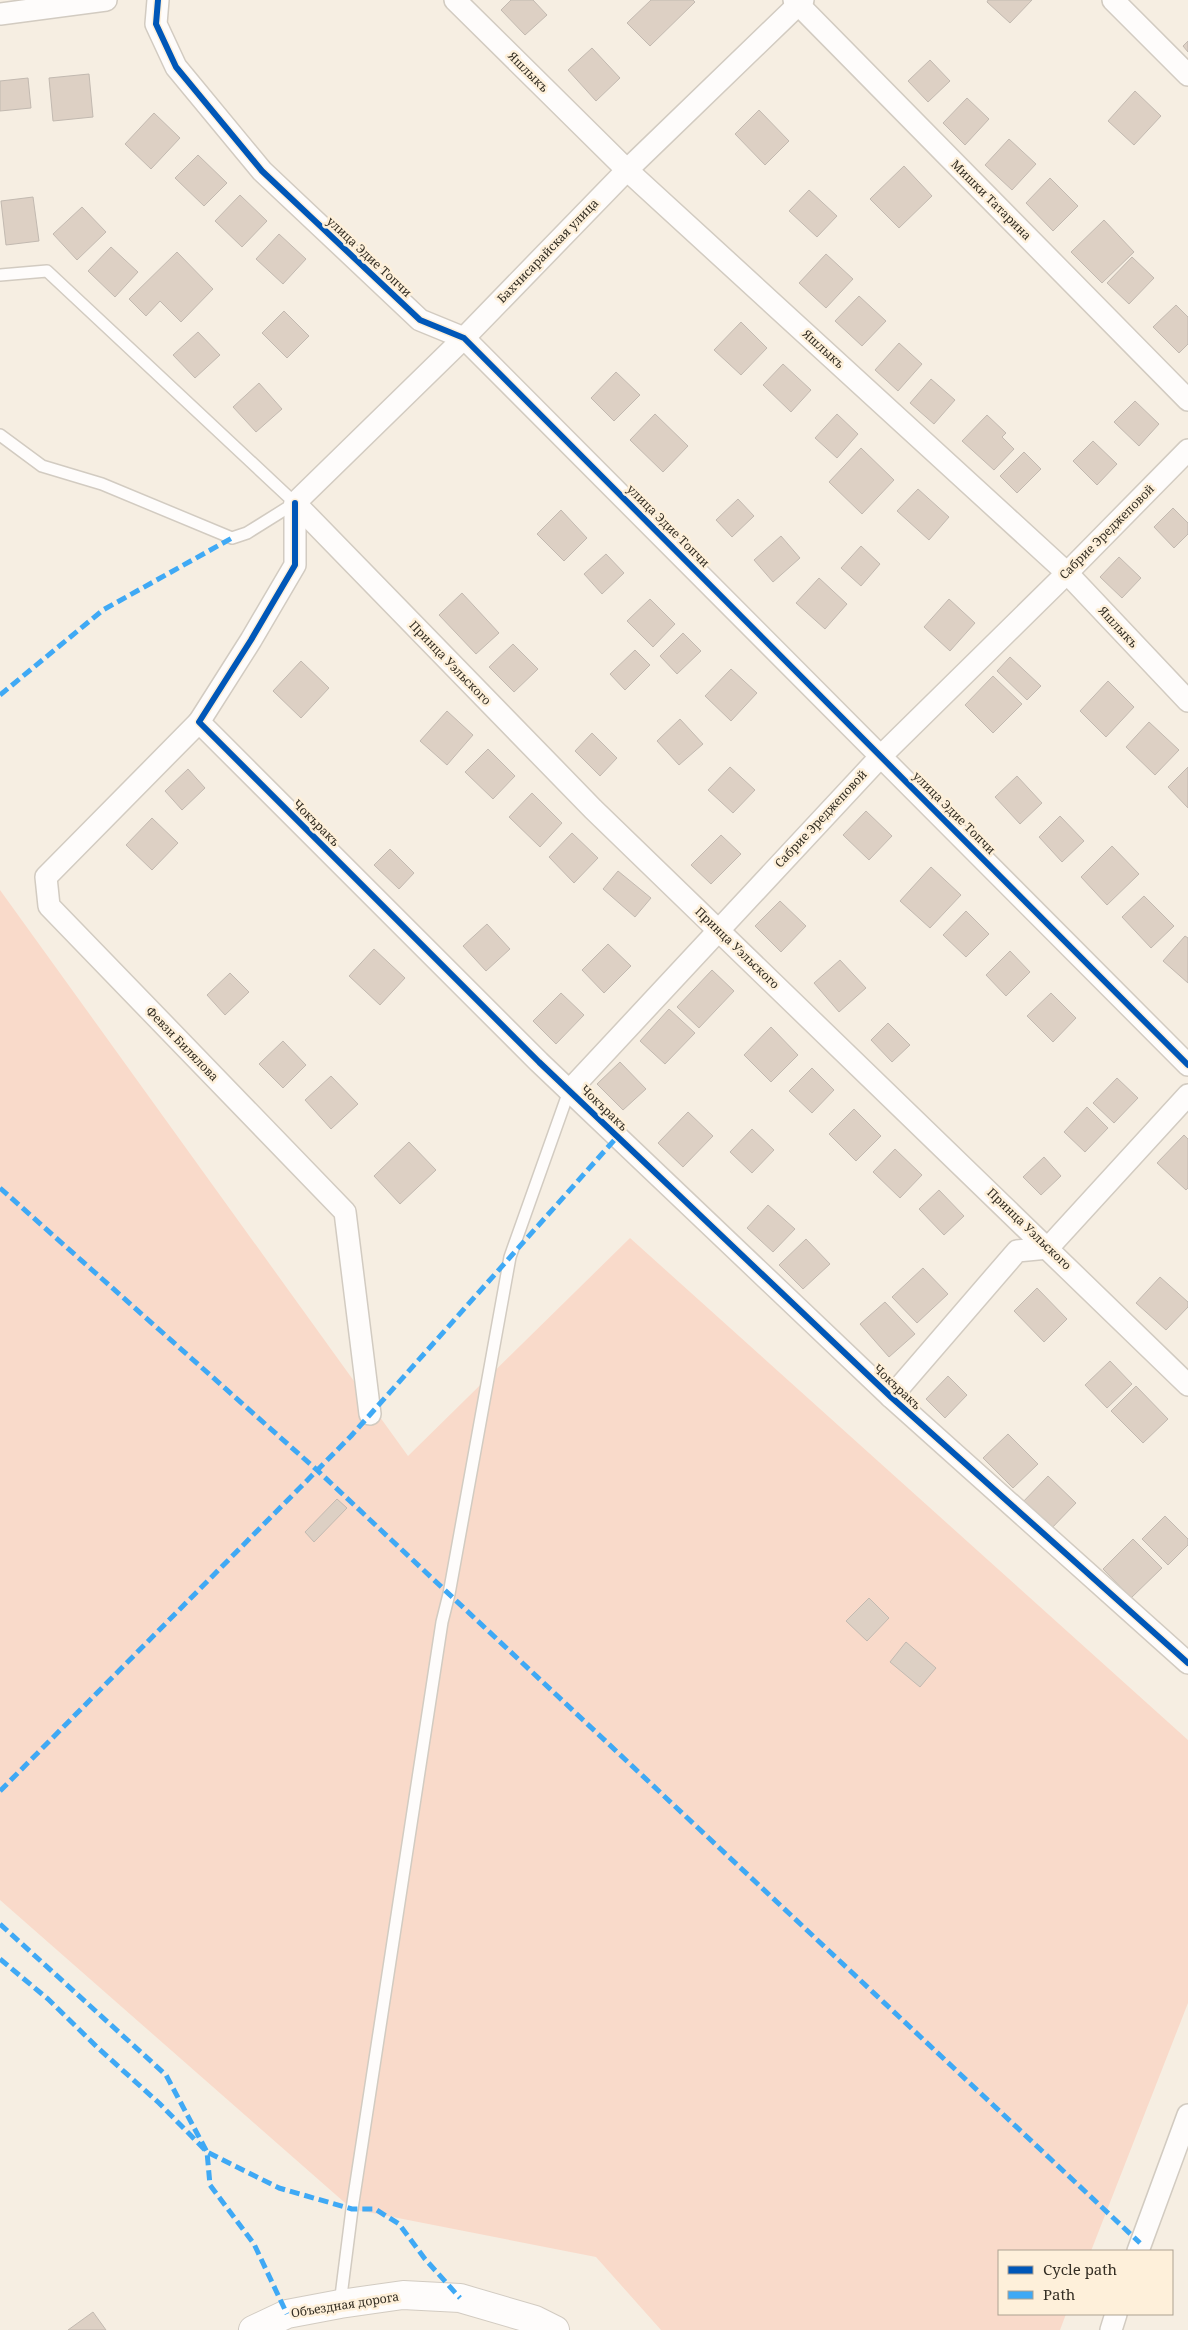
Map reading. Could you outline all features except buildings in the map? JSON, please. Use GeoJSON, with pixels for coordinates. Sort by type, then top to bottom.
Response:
{"type":"FeatureCollection","features":[{"type":"Feature","properties":{"kind":"main road","name":"Объездная дорога"},"geometry":{"type":"LineString","coordinates":[[253,2330],[287,2314],[340,2304],[403,2296],[460,2298],[535,2320],[555,2330]]}},
{"type":"Feature","properties":{"kind":"street"},"geometry":{"type":"LineString","coordinates":[[0,14],[106,0]]}},
{"type":"Feature","properties":{"kind":"street","name":"улица Эдие Топчи"},"geometry":{"type":"LineString","coordinates":[[158,0],[156,24],[176,67],[262,171],[420,320],[464,338],[1188,1065]]}},
{"type":"Feature","properties":{"kind":"street","name":"Яшлыкъ"},"geometry":{"type":"LineString","coordinates":[[455,0],[627,170],[1067,573],[1188,701]]}},
{"type":"Feature","properties":{"kind":"street"},"geometry":{"type":"LineString","coordinates":[[1112,0],[1188,75]]}},
{"type":"Feature","properties":{"kind":"street","name":"Бахчисарайская улица"},"geometry":{"type":"LineString","coordinates":[[295,503],[464,338],[627,170],[798,2]]}},
{"type":"Feature","properties":{"kind":"street","name":"Мишки Татарина"},"geometry":{"type":"LineString","coordinates":[[798,2],[1188,400]]}},
{"type":"Feature","properties":{"kind":"street","name":"Сабрие Эреджеповой"},"geometry":{"type":"LineString","coordinates":[[569,1091],[881,756],[1067,573],[1188,450]]}},
{"type":"Feature","properties":{"kind":"street"},"geometry":{"type":"LineString","coordinates":[[199,722],[251,640],[295,565],[295,503]]}},
{"type":"Feature","properties":{"kind":"street","name":"Принца Уэльского"},"geometry":{"type":"LineString","coordinates":[[295,503],[593,809],[1188,1385]]}},
{"type":"Feature","properties":{"kind":"street","name":"Чокъракъ"},"geometry":{"type":"LineString","coordinates":[[199,722],[569,1091],[890,1397],[1188,1663]]}},
{"type":"Feature","properties":{"kind":"street","name":"Февзи Билялова"},"geometry":{"type":"LineString","coordinates":[[199,722],[46,877],[48,906],[345,1212],[370,1414]]}},
{"type":"Feature","properties":{"kind":"street"},"geometry":{"type":"LineString","coordinates":[[890,1397],[1017,1251],[1048,1248],[1188,1094]]}},
{"type":"Feature","properties":{"kind":"street"},"geometry":{"type":"LineString","coordinates":[[1138,2250],[1188,2115]]}},
{"type":"Feature","properties":{"kind":"street"},"geometry":{"type":"LineString","coordinates":[[1111,2330],[1116,2315]]}},
{"type":"Feature","properties":{"kind":"lane"},"geometry":{"type":"LineString","coordinates":[[0,274],[47,271],[295,503],[247,533],[232,538],[102,484],[42,466],[0,436]]}},
{"type":"Feature","properties":{"kind":"lane"},"geometry":{"type":"LineString","coordinates":[[340,2304],[352,2209],[442,1622],[449,1594],[510,1257],[569,1091]]}},
{"type":"Feature","properties":{"kind":"shaded area"},"geometry":{"type":"Polygon","coordinates":[[[0,890],[408,1456],[630,1238],[1188,1740],[1188,2003],[1091,2250],[998,2250],[998,2315],[1066,2315],[1060,2330],[661,2330],[596,2257],[352,2209],[0,1900],[0,890]]]}},
{"type":"Feature","properties":{"kind":"marked path"},"geometry":{"type":"LineString","coordinates":[[0,695],[103,610],[232,538]]}},
{"type":"Feature","properties":{"kind":"marked path"},"geometry":{"type":"LineString","coordinates":[[0,1791],[351,1436],[617,1137]]}},
{"type":"Feature","properties":{"kind":"marked path"},"geometry":{"type":"LineString","coordinates":[[0,1188],[318,1471],[1140,2243]]}},
{"type":"Feature","properties":{"kind":"marked path"},"geometry":{"type":"LineString","coordinates":[[0,1924],[166,2075],[207,2152],[210,2185],[254,2244],[287,2314]]}},
{"type":"Feature","properties":{"kind":"marked path"},"geometry":{"type":"LineString","coordinates":[[0,1959],[48,1999],[98,2048],[159,2103],[207,2152],[279,2188],[352,2209],[375,2209],[399,2224],[425,2259],[460,2298]]}},
{"type":"Feature","properties":{"kind":"cycle path"},"geometry":{"type":"LineString","coordinates":[[158,0],[156,24],[176,67],[262,171],[420,320],[464,338],[1188,1065]]}},
{"type":"Feature","properties":{"kind":"cycle path"},"geometry":{"type":"LineString","coordinates":[[295,503],[295,565],[251,640],[199,722],[539,1062],[891,1397],[1188,1663]]}}]}
